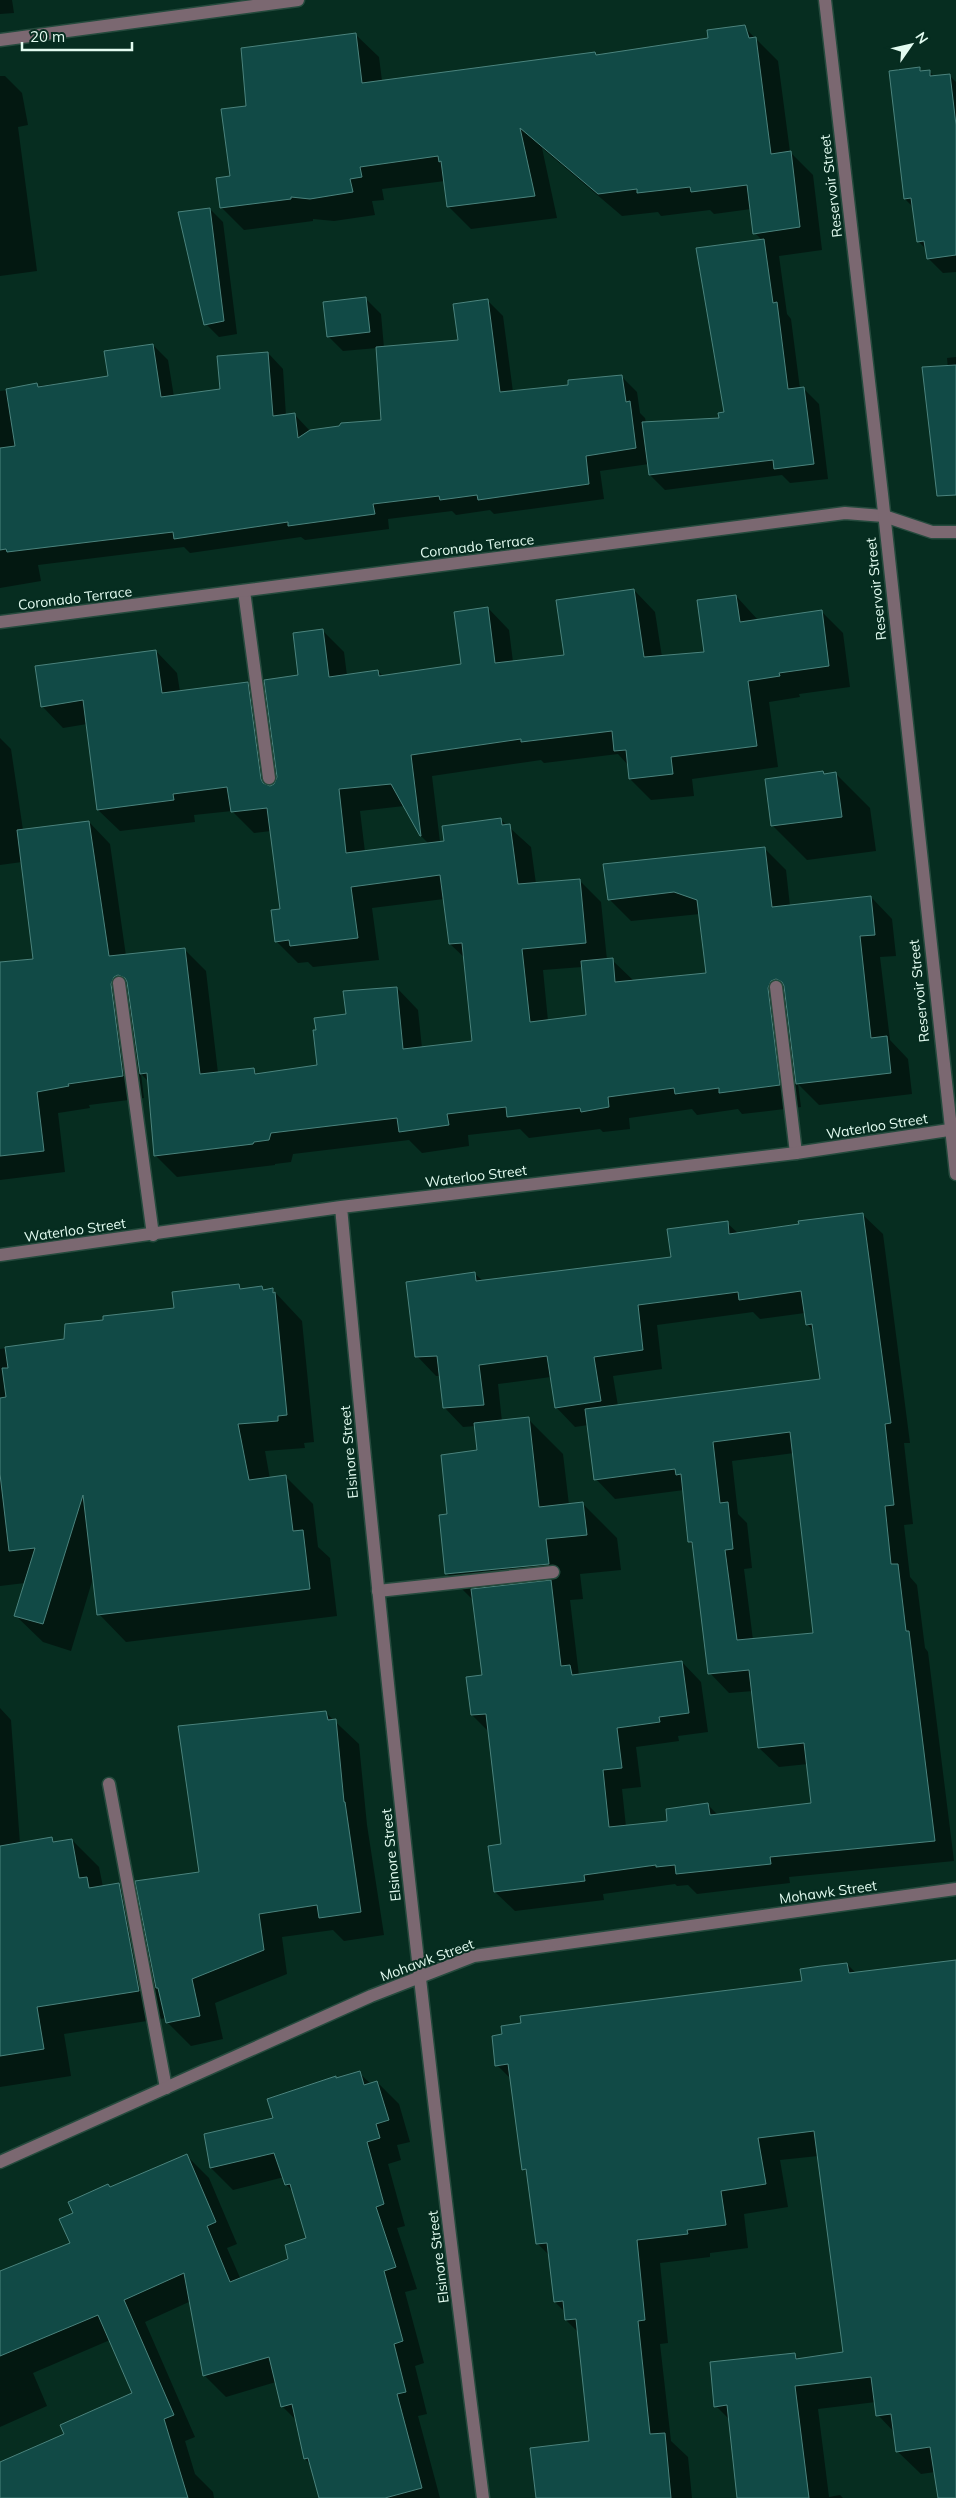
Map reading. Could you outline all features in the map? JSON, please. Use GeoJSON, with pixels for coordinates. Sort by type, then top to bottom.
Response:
{"type":"FeatureCollection","features":[{"type":"Feature","properties":{"kind":"street"},"geometry":{"type":"LineString","coordinates":[[0,40],[207,5],[298,0]]}},
{"type":"Feature","properties":{"kind":"street","name":"Reservoir Street"},"geometry":{"type":"LineString","coordinates":[[825,0],[953,1129],[956,1174]]}},
{"type":"Feature","properties":{"kind":"street","name":"Coronado Terrace"},"geometry":{"type":"LineString","coordinates":[[0,622],[845,513],[884,516],[932,532],[956,532]]}},
{"type":"Feature","properties":{"kind":"street"},"geometry":{"type":"LineString","coordinates":[[244,592],[269,778]]}},
{"type":"Feature","properties":{"kind":"street"},"geometry":{"type":"LineString","coordinates":[[119,983],[153,1234]]}},
{"type":"Feature","properties":{"kind":"street"},"geometry":{"type":"LineString","coordinates":[[776,987],[796,1153]]}},
{"type":"Feature","properties":{"kind":"street","name":"Waterloo Street"},"geometry":{"type":"LineString","coordinates":[[0,1255],[341,1207],[796,1153],[953,1129]]}},
{"type":"Feature","properties":{"kind":"street","name":"Elsinore Street"},"geometry":{"type":"LineString","coordinates":[[341,1207],[378,1591],[419,1976],[480,2498]]}},
{"type":"Feature","properties":{"kind":"street"},"geometry":{"type":"LineString","coordinates":[[378,1591],[554,1572]]}},
{"type":"Feature","properties":{"kind":"street"},"geometry":{"type":"LineString","coordinates":[[108,1784],[166,2088]]}},
{"type":"Feature","properties":{"kind":"street","name":"Mohawk Street"},"geometry":{"type":"LineString","coordinates":[[0,2162],[419,1976],[474,1956],[956,1889]]}},
{"type":"Feature","properties":{"kind":"building"},"geometry":{"type":"Polygon","coordinates":[[[745,25],[749,38],[756,37],[771,154],[791,151],[800,227],[753,234],[747,185],[691,192],[690,187],[637,193],[637,189],[598,194],[520,128],[535,196],[447,207],[441,161],[439,162],[438,156],[360,167],[362,177],[350,179],[353,192],[310,199],[291,197],[291,199],[220,208],[216,178],[230,176],[221,109],[246,106],[241,48],[356,33],[362,83],[595,52],[596,55],[708,38],[707,30],[745,25]]]}},
{"type":"Feature","properties":{"kind":"building"},"geometry":{"type":"Polygon","coordinates":[[[920,67],[920,71],[930,70],[930,76],[950,74],[956,125],[956,255],[927,259],[924,241],[917,242],[911,198],[904,199],[889,71],[920,67]]]}},
{"type":"Feature","properties":{"kind":"building"},"geometry":{"type":"Polygon","coordinates":[[[210,208],[224,321],[204,325],[178,212],[210,208]]]}},
{"type":"Feature","properties":{"kind":"building"},"geometry":{"type":"Polygon","coordinates":[[[764,239],[773,303],[777,302],[788,389],[804,387],[814,464],[774,469],[773,460],[649,475],[642,422],[719,418],[718,413],[724,412],[696,248],[764,239]]]}},
{"type":"Feature","properties":{"kind":"building"},"geometry":{"type":"Polygon","coordinates":[[[366,297],[370,332],[327,337],[323,302],[366,297]]]}},
{"type":"Feature","properties":{"kind":"building"},"geometry":{"type":"Polygon","coordinates":[[[488,299],[500,392],[568,385],[568,380],[622,375],[626,402],[630,401],[636,448],[586,456],[589,484],[478,500],[477,495],[440,500],[439,496],[373,504],[375,514],[288,526],[288,522],[174,539],[173,532],[7,552],[6,549],[0,550],[0,448],[15,446],[6,389],[37,383],[38,387],[108,376],[104,351],[153,344],[161,397],[220,389],[217,356],[268,352],[273,416],[295,413],[298,438],[310,430],[339,426],[341,423],[381,420],[376,347],[458,340],[453,304],[488,299]]]}},
{"type":"Feature","properties":{"kind":"building"},"geometry":{"type":"Polygon","coordinates":[[[956,365],[956,495],[937,496],[922,367],[956,365]]]}},
{"type":"Feature","properties":{"kind":"building"},"geometry":{"type":"Polygon","coordinates":[[[634,589],[644,657],[704,652],[697,600],[736,595],[740,622],[822,610],[829,666],[779,673],[780,676],[748,681],[757,746],[671,757],[673,774],[629,779],[626,750],[614,751],[612,731],[521,742],[521,739],[411,755],[421,836],[391,784],[339,789],[346,853],[444,841],[442,826],[501,818],[502,825],[510,824],[518,884],[580,879],[586,943],[522,949],[530,1022],[586,1015],[581,961],[613,958],[615,982],[706,973],[697,900],[674,892],[608,900],[603,864],[765,847],[772,907],[871,896],[875,935],[860,936],[871,1038],[887,1036],[891,1073],[796,1084],[784,986],[782,982],[776,979],[771,981],[768,988],[780,1085],[719,1093],[719,1088],[675,1094],[674,1088],[608,1097],[609,1107],[581,1112],[580,1108],[507,1117],[506,1107],[447,1114],[449,1125],[399,1132],[397,1118],[271,1133],[269,1140],[254,1142],[253,1144],[154,1156],[147,1073],[140,1074],[127,982],[125,978],[118,975],[114,977],[111,984],[123,1076],[68,1084],[69,1086],[37,1092],[44,1151],[0,1156],[0,962],[33,959],[17,830],[89,821],[109,956],[185,948],[200,1074],[254,1068],[255,1074],[317,1065],[313,1030],[316,1030],[314,1018],[346,1014],[343,991],[397,987],[403,1049],[472,1041],[462,943],[449,944],[440,875],[351,887],[358,938],[290,946],[289,940],[275,942],[271,910],[280,909],[267,808],[231,812],[227,787],[173,794],[174,800],[97,810],[83,700],[41,707],[35,666],[156,650],[162,693],[248,682],[261,779],[263,783],[270,786],[274,784],[277,777],[264,680],[298,675],[293,633],[323,629],[329,677],[378,670],[379,676],[461,664],[454,612],[488,607],[495,663],[564,655],[556,600],[634,589]]]}},
{"type":"Feature","properties":{"kind":"building"},"geometry":{"type":"Polygon","coordinates":[[[823,771],[824,774],[836,772],[842,817],[771,826],[765,779],[823,771]]]}},
{"type":"Feature","properties":{"kind":"building"},"geometry":{"type":"Polygon","coordinates":[[[863,1213],[891,1423],[885,1424],[894,1505],[885,1506],[891,1564],[898,1564],[906,1631],[909,1631],[935,1841],[770,1857],[771,1864],[676,1874],[675,1865],[656,1867],[656,1865],[584,1875],[585,1881],[494,1892],[488,1846],[501,1844],[486,1714],[471,1715],[466,1677],[482,1675],[471,1589],[551,1580],[561,1666],[570,1665],[572,1675],[682,1661],[689,1713],[659,1717],[660,1722],[617,1728],[622,1768],[603,1770],[609,1827],[667,1821],[666,1809],[708,1803],[710,1815],[811,1803],[804,1743],[758,1748],[749,1670],[708,1674],[692,1542],[688,1542],[681,1474],[676,1475],[675,1469],[594,1480],[585,1409],[820,1379],[812,1324],[806,1325],[801,1291],[739,1300],[738,1292],[638,1305],[643,1350],[594,1357],[601,1401],[555,1408],[547,1356],[479,1365],[484,1405],[443,1408],[437,1356],[415,1357],[406,1282],[475,1272],[476,1281],[671,1257],[667,1229],[728,1221],[729,1234],[799,1224],[798,1221],[863,1213]],[[790,1432],[713,1442],[720,1503],[728,1502],[733,1549],[725,1550],[737,1640],[813,1633],[790,1432]]]}},
{"type":"Feature","properties":{"kind":"building"},"geometry":{"type":"Polygon","coordinates":[[[239,1284],[240,1289],[262,1286],[263,1290],[273,1288],[273,1293],[275,1292],[287,1415],[278,1416],[278,1421],[238,1424],[249,1480],[286,1475],[293,1531],[303,1530],[310,1589],[97,1615],[83,1495],[43,1624],[14,1616],[35,1548],[9,1551],[0,1474],[0,1398],[6,1397],[2,1368],[8,1368],[5,1347],[64,1339],[65,1324],[103,1320],[103,1316],[174,1308],[172,1292],[239,1284]]]}},
{"type":"Feature","properties":{"kind":"building"},"geometry":{"type":"Polygon","coordinates":[[[529,1417],[539,1507],[583,1502],[587,1535],[546,1539],[549,1564],[445,1574],[439,1515],[447,1514],[441,1455],[477,1450],[474,1423],[529,1417]]]}},
{"type":"Feature","properties":{"kind":"building"},"geometry":{"type":"Polygon","coordinates":[[[326,1711],[328,1720],[336,1719],[344,1802],[361,1912],[319,1918],[317,1905],[259,1914],[264,1950],[192,1979],[200,2016],[166,2023],[158,1988],[156,1988],[135,1881],[199,1872],[178,1726],[326,1711]]]}},
{"type":"Feature","properties":{"kind":"building"},"geometry":{"type":"Polygon","coordinates":[[[52,1837],[53,1842],[72,1839],[79,1878],[87,1877],[89,1888],[119,1883],[139,1991],[37,2007],[44,2049],[0,2056],[0,1846],[52,1837]]]}},
{"type":"Feature","properties":{"kind":"building"},"geometry":{"type":"Polygon","coordinates":[[[956,1960],[956,2498],[938,2498],[930,2447],[896,2452],[891,2414],[876,2416],[871,2377],[795,2386],[809,2498],[737,2498],[727,2405],[714,2407],[710,2362],[795,2353],[796,2359],[843,2352],[814,2131],[758,2138],[766,2184],[721,2191],[726,2225],[687,2230],[688,2234],[637,2240],[645,2320],[638,2321],[650,2434],[665,2433],[671,2498],[536,2498],[530,2448],[589,2441],[576,2319],[565,2320],[563,2301],[554,2302],[547,2243],[536,2244],[526,2169],[522,2170],[508,2064],[495,2066],[492,2036],[502,2034],[501,2026],[521,2023],[520,2016],[802,1981],[800,1969],[847,1963],[849,1973],[956,1960]]]}},
{"type":"Feature","properties":{"kind":"building"},"geometry":{"type":"Polygon","coordinates":[[[360,2071],[364,2085],[377,2081],[389,2120],[376,2124],[380,2138],[367,2142],[384,2204],[376,2207],[396,2267],[384,2271],[403,2341],[394,2344],[406,2392],[397,2394],[422,2488],[385,2498],[319,2498],[308,2458],[304,2459],[292,2404],[281,2407],[269,2357],[203,2376],[184,2273],[124,2300],[174,2415],[164,2419],[188,2498],[0,2498],[0,2462],[64,2434],[60,2425],[132,2393],[98,2315],[0,2356],[0,2271],[70,2243],[59,2219],[73,2213],[68,2202],[108,2184],[110,2187],[187,2154],[216,2222],[207,2226],[230,2282],[288,2259],[285,2245],[306,2238],[290,2184],[285,2185],[274,2153],[210,2168],[204,2134],[273,2118],[267,2099],[336,2076],[336,2078],[360,2071]]]}}]}
